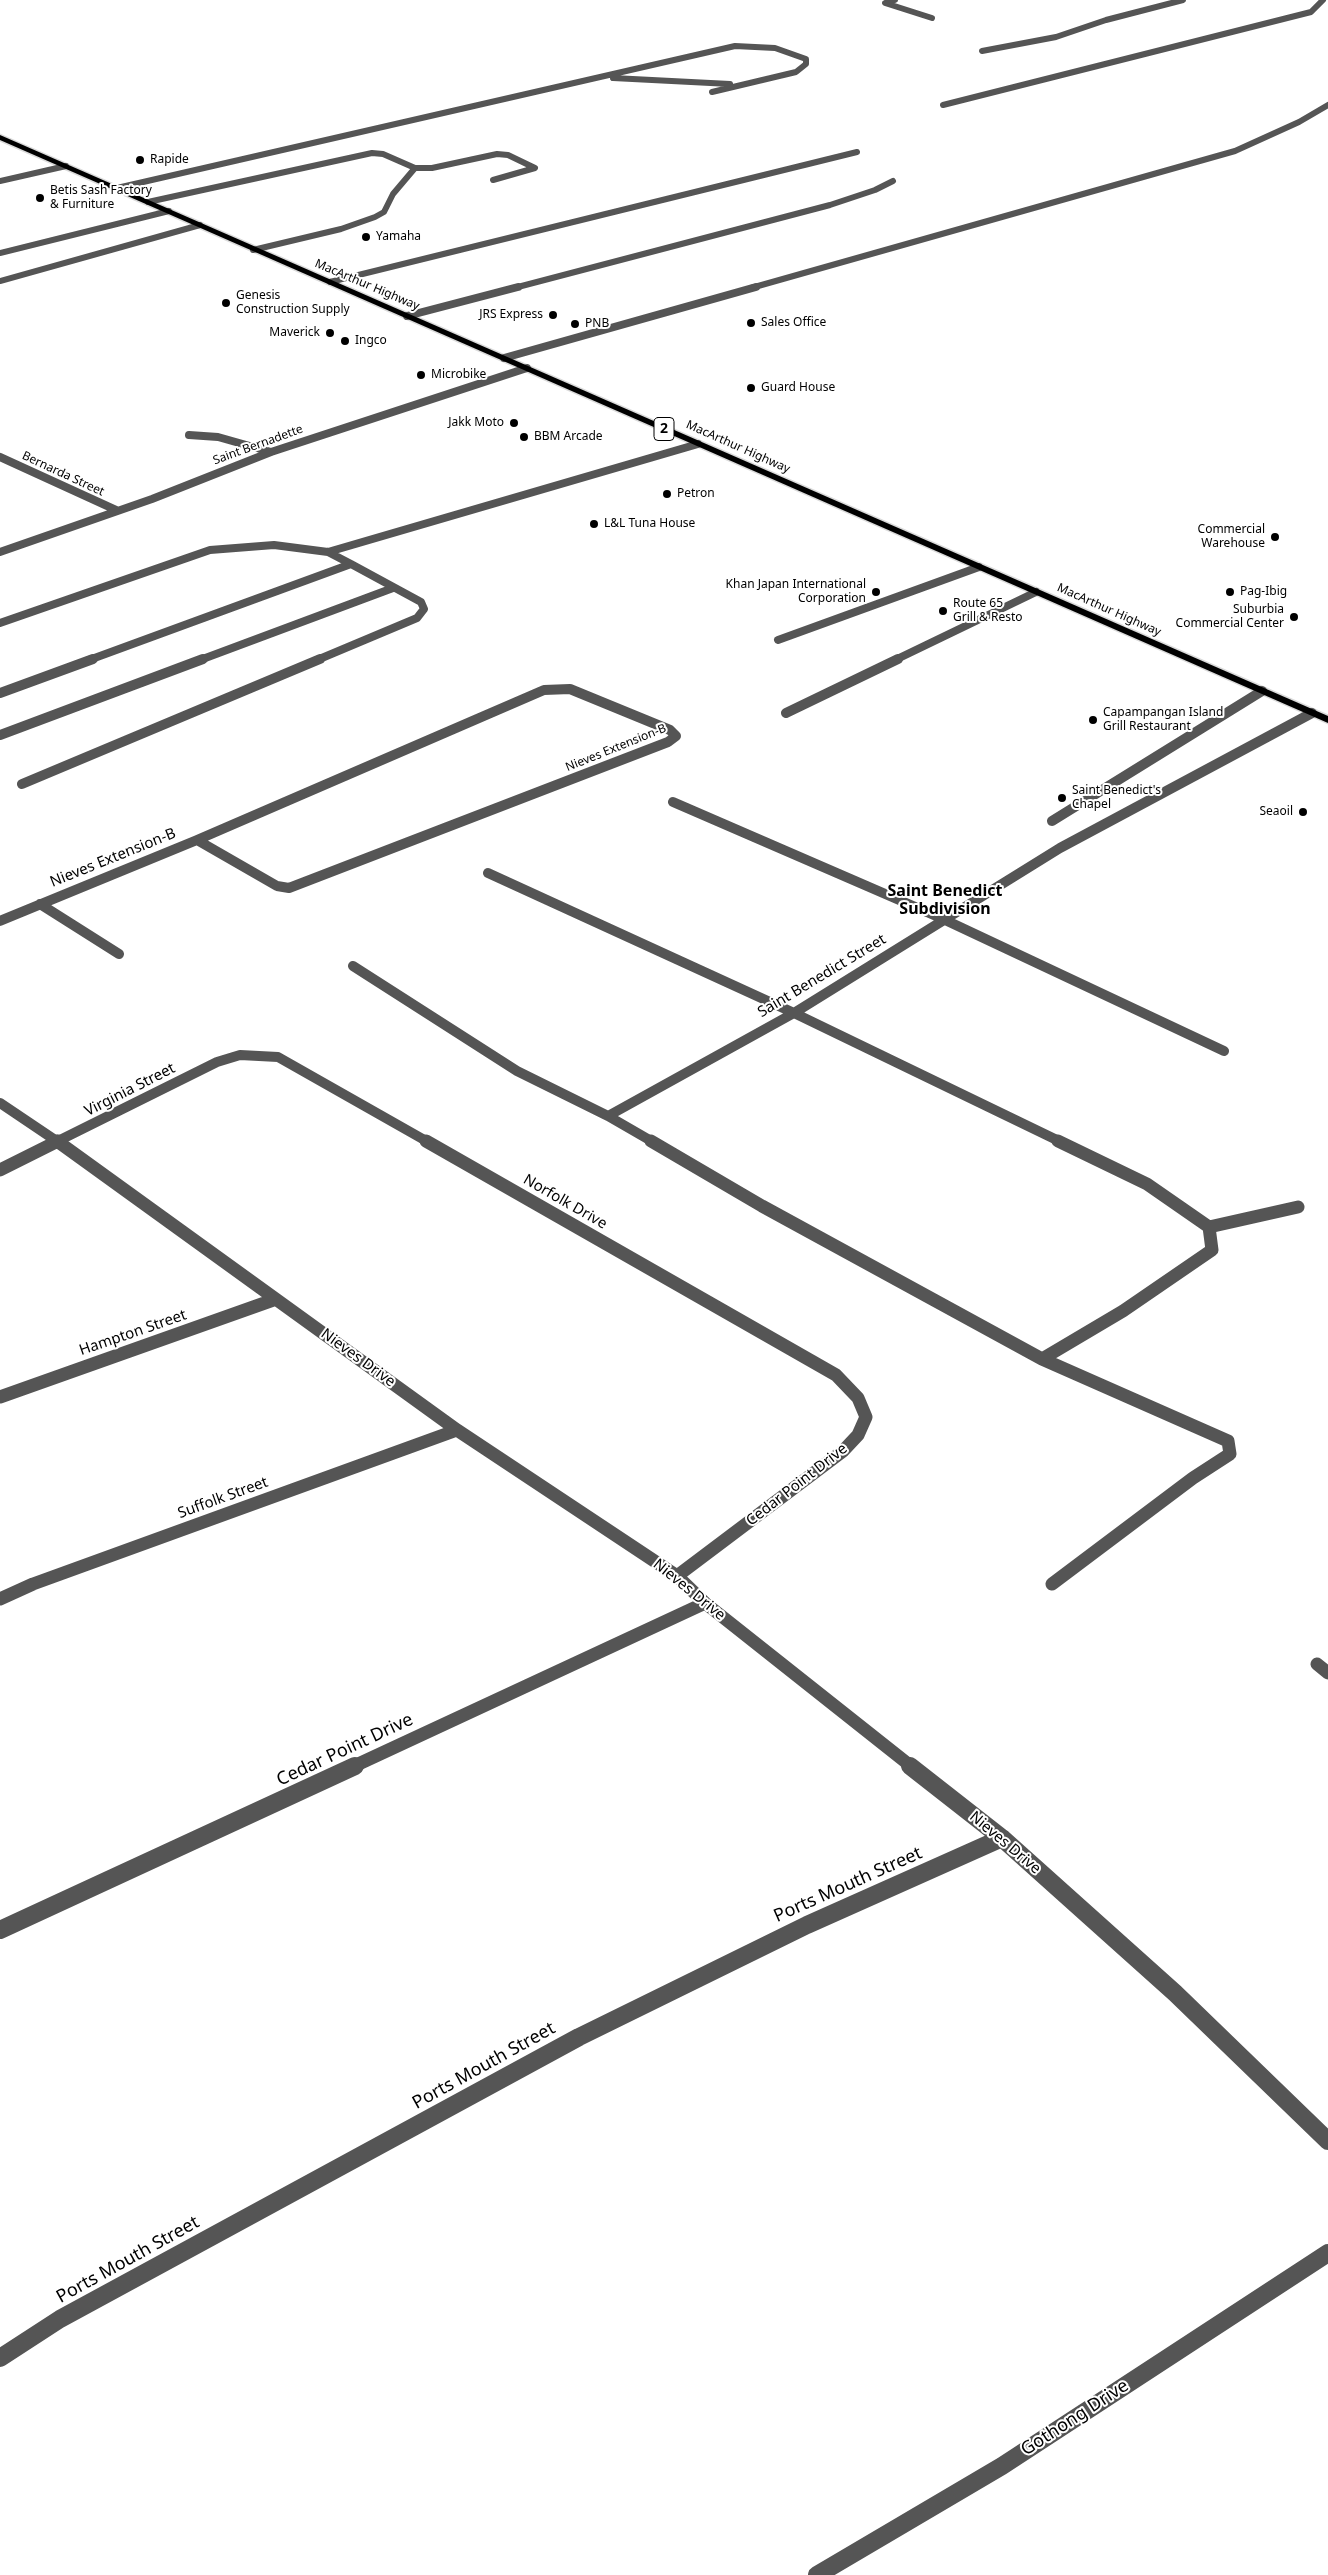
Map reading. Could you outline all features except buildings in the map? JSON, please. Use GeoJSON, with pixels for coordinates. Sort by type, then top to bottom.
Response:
{"type":"FeatureCollection","features":[{"type":"Feature","properties":{"kind":"highway","name":"MacArthur Highway"},"geometry":{"type":"LineString","coordinates":[[0,137],[200,225],[252,250],[527,368],[1328,720]]}},
{"type":"Feature","properties":{"kind":"street"},"geometry":{"type":"LineString","coordinates":[[895,0],[885,3],[932,18]]}},
{"type":"Feature","properties":{"kind":"street"},"geometry":{"type":"LineString","coordinates":[[982,51],[1056,37],[1106,20],[1183,0]]}},
{"type":"Feature","properties":{"kind":"street"},"geometry":{"type":"LineString","coordinates":[[943,105],[1311,12],[1323,0]]}},
{"type":"Feature","properties":{"kind":"street"},"geometry":{"type":"LineString","coordinates":[[117,188],[735,46],[775,48],[806,59],[806,64],[796,72],[712,92]]}},
{"type":"Feature","properties":{"kind":"street"},"geometry":{"type":"LineString","coordinates":[[593,78],[744,85]]}},
{"type":"Feature","properties":{"kind":"street"},"geometry":{"type":"LineString","coordinates":[[504,358],[1236,150],[1299,122],[1328,105]]}},
{"type":"Feature","properties":{"kind":"street"},"geometry":{"type":"LineString","coordinates":[[330,282],[857,152]]}},
{"type":"Feature","properties":{"kind":"street"},"geometry":{"type":"LineString","coordinates":[[148,202],[372,153],[383,154],[416,168],[432,168],[496,154],[508,155],[535,168],[493,180]]}},
{"type":"Feature","properties":{"kind":"street"},"geometry":{"type":"LineString","coordinates":[[0,181],[66,166]]}},
{"type":"Feature","properties":{"kind":"street"},"geometry":{"type":"LineString","coordinates":[[252,250],[341,229],[375,217],[384,212],[393,194],[416,168]]}},
{"type":"Feature","properties":{"kind":"street"},"geometry":{"type":"LineString","coordinates":[[407,316],[830,205],[875,190],[893,180]]}},
{"type":"Feature","properties":{"kind":"street"},"geometry":{"type":"LineString","coordinates":[[0,253],[169,212]]}},
{"type":"Feature","properties":{"kind":"street"},"geometry":{"type":"LineString","coordinates":[[0,281],[200,225]]}},
{"type":"Feature","properties":{"kind":"street","name":"Saint Bernadette"},"geometry":{"type":"LineString","coordinates":[[0,552],[271,452],[527,368]]}},
{"type":"Feature","properties":{"kind":"street"},"geometry":{"type":"LineString","coordinates":[[189,435],[218,437],[271,452]]}},
{"type":"Feature","properties":{"kind":"street"},"geometry":{"type":"LineString","coordinates":[[328,552],[698,444]]}},
{"type":"Feature","properties":{"kind":"street","name":"Bernarda Street"},"geometry":{"type":"LineString","coordinates":[[0,457],[116,510]]}},
{"type":"Feature","properties":{"kind":"street"},"geometry":{"type":"LineString","coordinates":[[0,623],[210,550],[274,545],[302,547],[328,552],[421,602],[424,609],[416,618],[22,784]]}},
{"type":"Feature","properties":{"kind":"street"},"geometry":{"type":"LineString","coordinates":[[0,693],[352,564]]}},
{"type":"Feature","properties":{"kind":"street"},"geometry":{"type":"LineString","coordinates":[[778,640],[979,567]]}},
{"type":"Feature","properties":{"kind":"street"},"geometry":{"type":"LineString","coordinates":[[0,735],[393,588]]}},
{"type":"Feature","properties":{"kind":"street"},"geometry":{"type":"LineString","coordinates":[[786,713],[1036,592]]}},
{"type":"Feature","properties":{"kind":"street","name":"Nieves Extension-B"},"geometry":{"type":"LineString","coordinates":[[0,921],[197,840],[544,690],[570,689],[670,730],[676,736],[659,746],[294,887],[276,886],[197,840]]}},
{"type":"Feature","properties":{"kind":"street"},"geometry":{"type":"LineString","coordinates":[[1052,821],[1262,691]]}},
{"type":"Feature","properties":{"kind":"street","name":"Saint Benedict Street"},"geometry":{"type":"LineString","coordinates":[[608,1116],[794,1013],[943,919],[1083,835],[1312,713]]}},
{"type":"Feature","properties":{"kind":"street"},"geometry":{"type":"LineString","coordinates":[[673,802],[943,919],[1224,1051]]}},
{"type":"Feature","properties":{"kind":"street"},"geometry":{"type":"LineString","coordinates":[[488,873],[794,1013],[1147,1184],[1209,1227],[1298,1207]]}},
{"type":"Feature","properties":{"kind":"street","name":"Nieves Extension-B"},"geometry":{"type":"LineString","coordinates":[[40,904],[119,954]]}},
{"type":"Feature","properties":{"kind":"street"},"geometry":{"type":"LineString","coordinates":[[353,966],[517,1071],[608,1116],[762,1206],[1042,1358],[1228,1441],[1230,1454],[1193,1478],[1052,1584]]}},
{"type":"Feature","properties":{"kind":"street","name":"Virginia Street"},"geometry":{"type":"LineString","coordinates":[[0,1170],[218,1062],[240,1055],[278,1057]]}},
{"type":"Feature","properties":{"kind":"street","name":"Norfolk Drive"},"geometry":{"type":"LineString","coordinates":[[278,1057],[836,1375]]}},
{"type":"Feature","properties":{"kind":"street","name":"Nieves Drive"},"geometry":{"type":"LineString","coordinates":[[0,1103],[58,1142],[457,1430],[677,1576],[705,1603],[1002,1838],[1175,1993],[1328,2141]]}},
{"type":"Feature","properties":{"kind":"street"},"geometry":{"type":"LineString","coordinates":[[1042,1358],[1123,1311],[1212,1250],[1209,1227]]}},
{"type":"Feature","properties":{"kind":"street","name":"Hampton Street"},"geometry":{"type":"LineString","coordinates":[[0,1397],[276,1299]]}},
{"type":"Feature","properties":{"kind":"street","name":"Cedar Point Drive"},"geometry":{"type":"LineString","coordinates":[[677,1576],[843,1451],[858,1435],[866,1417],[858,1398],[836,1375]]}},
{"type":"Feature","properties":{"kind":"street","name":"Suffolk Street"},"geometry":{"type":"LineString","coordinates":[[0,1599],[33,1584],[457,1430]]}},
{"type":"Feature","properties":{"kind":"street","name":"Cedar Point Drive"},"geometry":{"type":"LineString","coordinates":[[0,1930],[705,1603]]}},
{"type":"Feature","properties":{"kind":"street","name":"Ports Mouth Street"},"geometry":{"type":"LineString","coordinates":[[0,2358],[60,2320],[579,2037],[807,1925],[1002,1838]]}},
{"type":"Feature","properties":{"kind":"street","name":"Gothong Drive"},"geometry":{"type":"LineString","coordinates":[[817,2575],[1002,2466],[1328,2253]]}},
{"type":"Feature","properties":{"kind":"place","name":"Rapide"},"geometry":{"type":"Point","coordinates":[140,160]}},
{"type":"Feature","properties":{"kind":"place","name":"Betis Sash Factory & Furniture"},"geometry":{"type":"Point","coordinates":[40,198]}},
{"type":"Feature","properties":{"kind":"place","name":"Yamaha"},"geometry":{"type":"Point","coordinates":[366,237]}},
{"type":"Feature","properties":{"kind":"place","name":"Genesis Construction Supply"},"geometry":{"type":"Point","coordinates":[226,303]}},
{"type":"Feature","properties":{"kind":"place","name":"JRS Express"},"geometry":{"type":"Point","coordinates":[553,315]}},
{"type":"Feature","properties":{"kind":"place","name":"Sales Office"},"geometry":{"type":"Point","coordinates":[751,323]}},
{"type":"Feature","properties":{"kind":"place","name":"PNB"},"geometry":{"type":"Point","coordinates":[575,324]}},
{"type":"Feature","properties":{"kind":"place","name":"Maverick"},"geometry":{"type":"Point","coordinates":[330,333]}},
{"type":"Feature","properties":{"kind":"place","name":"Ingco"},"geometry":{"type":"Point","coordinates":[345,341]}},
{"type":"Feature","properties":{"kind":"place","name":"Microbike"},"geometry":{"type":"Point","coordinates":[421,375]}},
{"type":"Feature","properties":{"kind":"place","name":"Guard House"},"geometry":{"type":"Point","coordinates":[751,388]}},
{"type":"Feature","properties":{"kind":"place","name":"Jakk Moto"},"geometry":{"type":"Point","coordinates":[514,423]}},
{"type":"Feature","properties":{"kind":"place","name":"BBM Arcade"},"geometry":{"type":"Point","coordinates":[524,437]}},
{"type":"Feature","properties":{"kind":"place","name":"Petron"},"geometry":{"type":"Point","coordinates":[667,494]}},
{"type":"Feature","properties":{"kind":"place","name":"L&L Tuna House"},"geometry":{"type":"Point","coordinates":[594,524]}},
{"type":"Feature","properties":{"kind":"place","name":"Commercial Warehouse"},"geometry":{"type":"Point","coordinates":[1275,537]}},
{"type":"Feature","properties":{"kind":"place","name":"Khan Japan International Corporation"},"geometry":{"type":"Point","coordinates":[876,592]}},
{"type":"Feature","properties":{"kind":"place","name":"Pag-Ibig"},"geometry":{"type":"Point","coordinates":[1230,592]}},
{"type":"Feature","properties":{"kind":"place","name":"Route 65 Grill & Resto"},"geometry":{"type":"Point","coordinates":[943,611]}},
{"type":"Feature","properties":{"kind":"place","name":"Suburbia Commercial Center"},"geometry":{"type":"Point","coordinates":[1294,617]}},
{"type":"Feature","properties":{"kind":"place","name":"Capampangan Island Grill Restaurant"},"geometry":{"type":"Point","coordinates":[1093,720]}},
{"type":"Feature","properties":{"kind":"place","name":"Saint Benedict's Chapel"},"geometry":{"type":"Point","coordinates":[1062,798]}},
{"type":"Feature","properties":{"kind":"place","name":"Seaoil"},"geometry":{"type":"Point","coordinates":[1303,812]}},
{"type":"Feature","properties":{"kind":"district","name":"Saint Benedict Subdivision"},"geometry":{"type":"Point","coordinates":[945,900]}}]}
